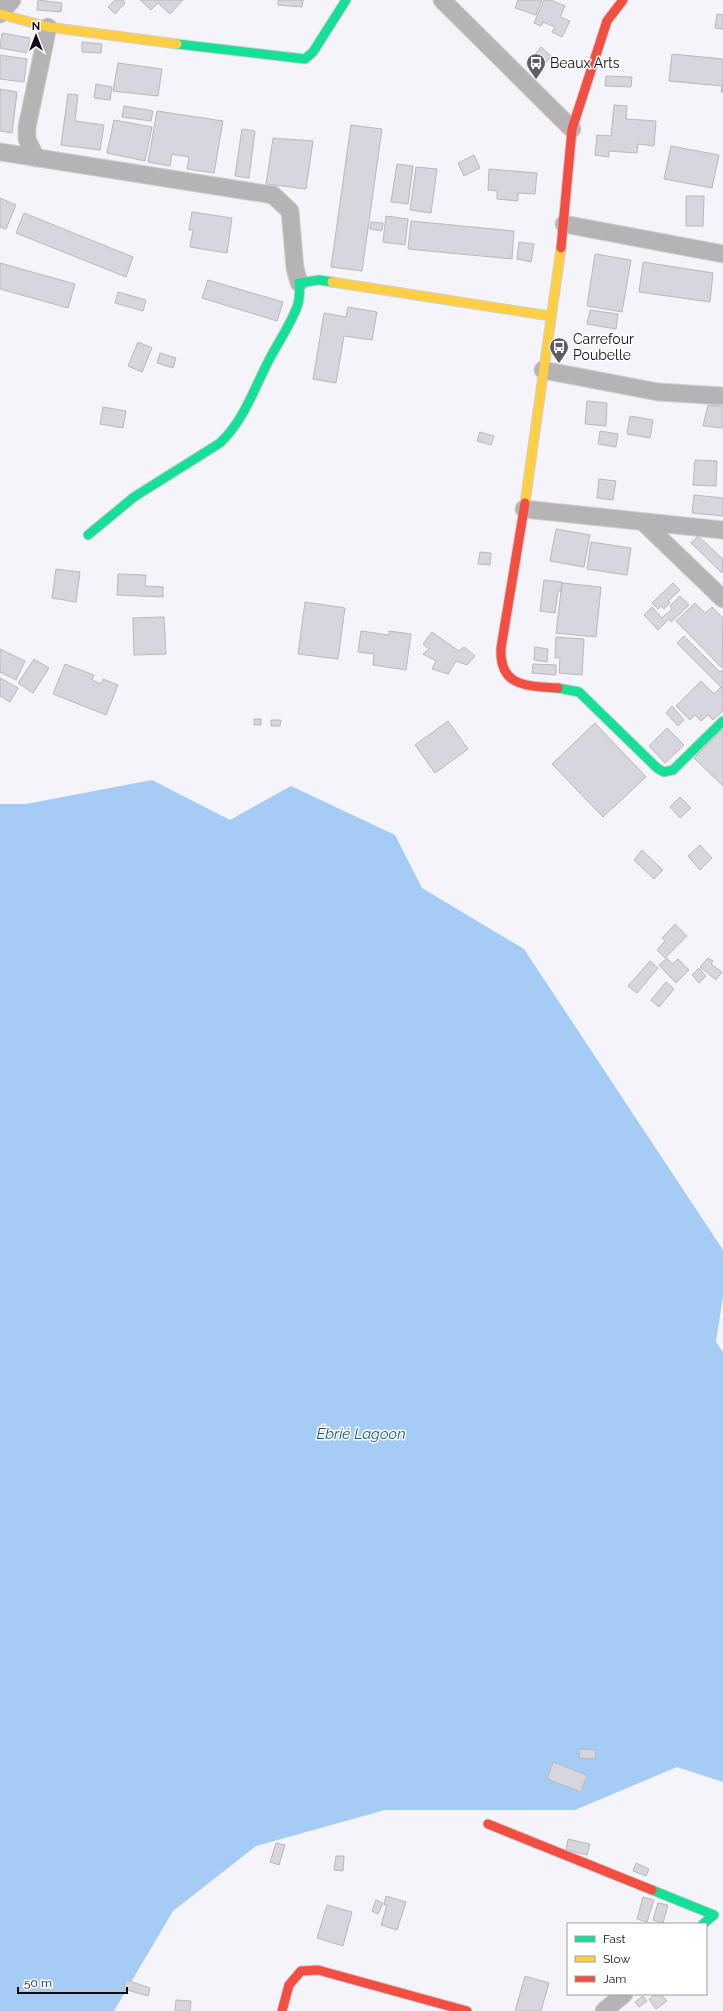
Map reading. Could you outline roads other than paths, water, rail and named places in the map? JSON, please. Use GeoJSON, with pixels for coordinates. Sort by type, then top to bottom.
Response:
{"type":"FeatureCollection","features":[{"type":"Feature","properties":{"kind":"street"},"geometry":{"type":"LineString","coordinates":[[12,0],[0,14],[48,27],[294,59],[305,59],[313,52],[346,0]]}},
{"type":"Feature","properties":{"kind":"street"},"geometry":{"type":"LineString","coordinates":[[442,0],[572,129]]}},
{"type":"Feature","properties":{"kind":"street"},"geometry":{"type":"LineString","coordinates":[[623,0],[607,21],[572,129],[564,224],[524,508],[501,648],[501,664],[507,674],[518,683],[537,687],[572,688],[579,692],[657,768],[664,772],[673,770],[723,721]]}},
{"type":"Feature","properties":{"kind":"street"},"geometry":{"type":"LineString","coordinates":[[36,158],[27,139],[27,127],[48,27]]}},
{"type":"Feature","properties":{"kind":"street"},"geometry":{"type":"LineString","coordinates":[[0,152],[273,195],[290,211],[295,268],[299,283],[300,296],[297,307],[264,370],[250,404],[232,433],[220,443],[134,497],[88,535]]}},
{"type":"Feature","properties":{"kind":"street"},"geometry":{"type":"LineString","coordinates":[[564,224],[723,254]]}},
{"type":"Feature","properties":{"kind":"street"},"geometry":{"type":"LineString","coordinates":[[299,283],[319,280],[550,316]]}},
{"type":"Feature","properties":{"kind":"street"},"geometry":{"type":"LineString","coordinates":[[543,370],[658,392],[723,396]]}},
{"type":"Feature","properties":{"kind":"street"},"geometry":{"type":"LineString","coordinates":[[524,508],[723,530]]}},
{"type":"Feature","properties":{"kind":"street"},"geometry":{"type":"LineString","coordinates":[[643,522],[723,599]]}},
{"type":"Feature","properties":{"kind":"street"},"geometry":{"type":"LineString","coordinates":[[488,1824],[714,1915],[704,1923]]}},
{"type":"Feature","properties":{"kind":"street"},"geometry":{"type":"LineString","coordinates":[[282,2011],[289,1985],[302,1971],[318,1970],[467,2011]]}},
{"type":"Feature","properties":{"kind":"street"},"geometry":{"type":"LineString","coordinates":[[604,2011],[623,1995]]}},
{"type":"Feature","properties":{"kind":"water","name":"Ébrié Lagoon"},"geometry":{"type":"Polygon","coordinates":[[[152,780],[230,820],[291,786],[395,835],[422,888],[524,949],[723,1250],[723,1296],[716,1342],[723,1352],[723,1782],[677,1767],[575,1810],[385,1810],[256,1846],[173,1911],[114,2011],[0,2011],[0,804],[26,804],[152,780]]]}},
{"type":"Feature","properties":{"kind":"place","name":"Beaux Arts"},"geometry":{"type":"Point","coordinates":[536,80]}},
{"type":"Feature","properties":{"kind":"place","name":"Carrefour Poubelle"},"geometry":{"type":"Point","coordinates":[559,364]}}]}
